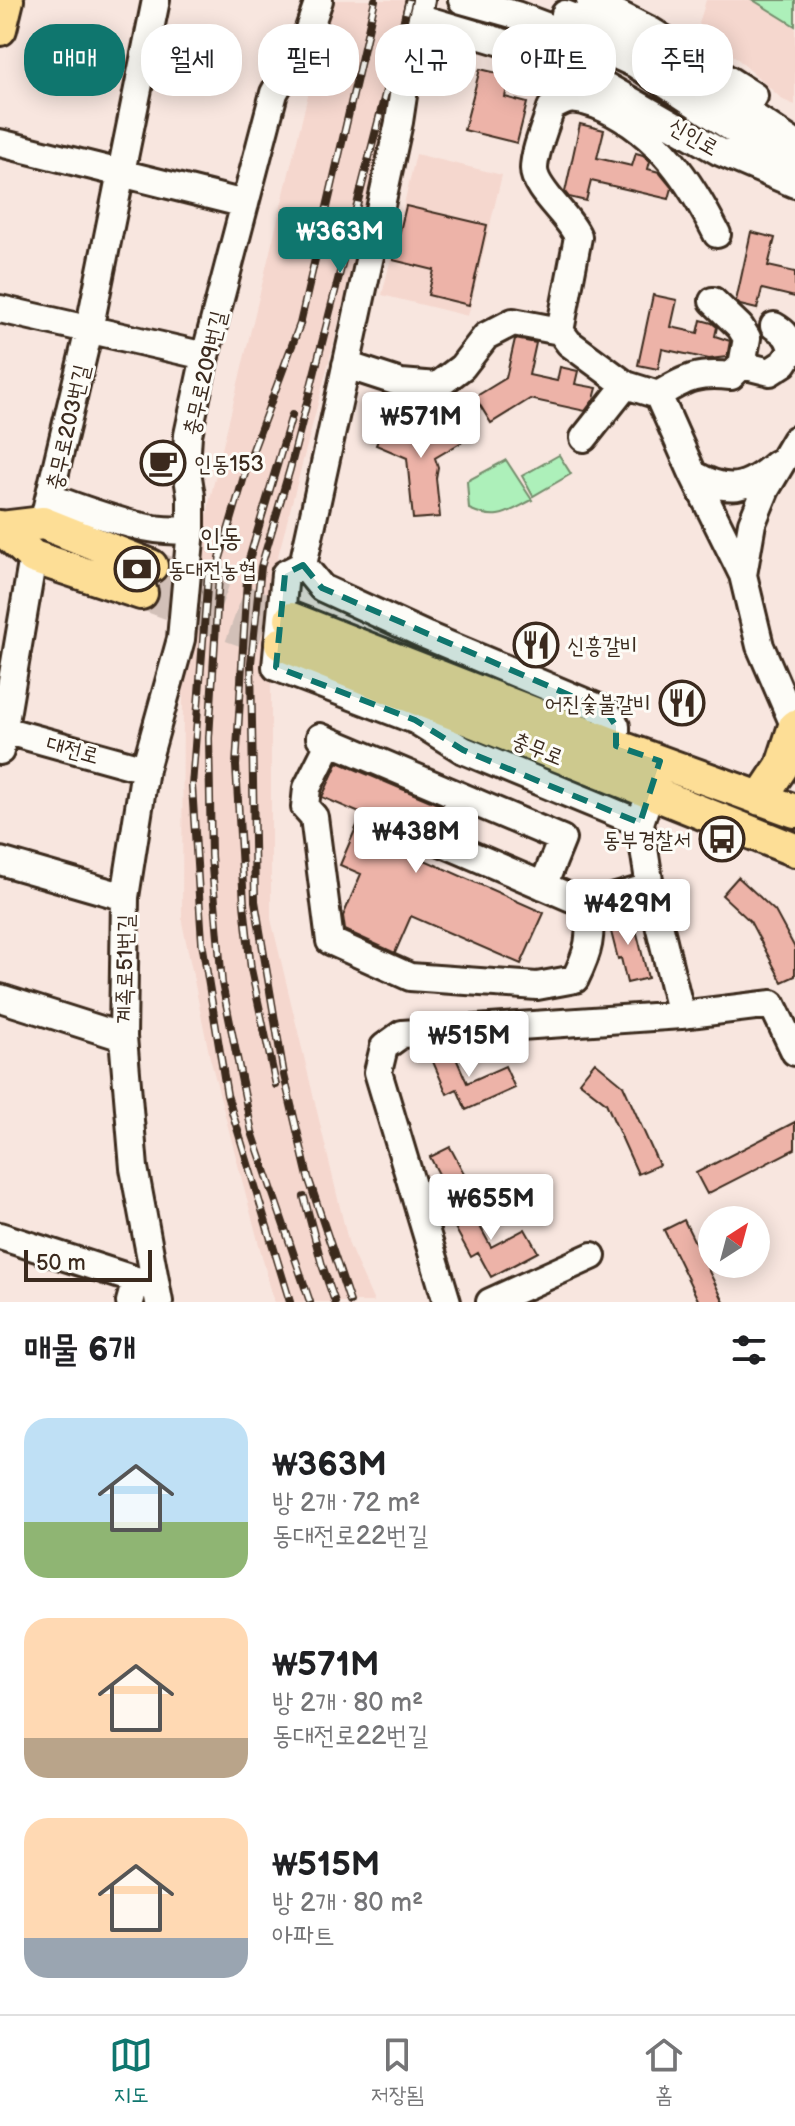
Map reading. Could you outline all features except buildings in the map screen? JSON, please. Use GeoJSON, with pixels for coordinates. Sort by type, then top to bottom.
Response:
{"type":"FeatureCollection","features":[{"type":"Feature","properties":{"kind":"main road"},"geometry":{"type":"LineString","coordinates":[[0,29],[7,0]]}},
{"type":"Feature","properties":{"kind":"main road"},"geometry":{"type":"LineString","coordinates":[[47,511],[146,580],[33,557],[1,528],[47,511]]}},
{"type":"Feature","properties":{"kind":"main road","name":"충무로"},"geometry":{"type":"LineString","coordinates":[[794,847],[644,808],[286,631],[795,811]]}},
{"type":"Feature","properties":{"kind":"main road"},"geometry":{"type":"LineString","coordinates":[[760,799],[782,766],[795,726]]}},
{"type":"Feature","properties":{"kind":"street","name":"충무로203번길"},"geometry":{"type":"LineString","coordinates":[[47,511],[89,330],[156,0]]}},
{"type":"Feature","properties":{"kind":"street","name":"충무로209번길"},"geometry":{"type":"LineString","coordinates":[[181,639],[191,529],[191,496],[186,465],[188,435],[205,356],[274,93],[308,32],[319,0]]}},
{"type":"Feature","properties":{"kind":"street","name":"신인로"},"geometry":{"type":"LineString","coordinates":[[462,0],[530,20],[635,64],[795,170]]}},
{"type":"Feature","properties":{"kind":"street"},"geometry":{"type":"LineString","coordinates":[[526,0],[605,29],[724,97],[795,144]]}},
{"type":"Feature","properties":{"kind":"street"},"geometry":{"type":"LineString","coordinates":[[590,0],[705,63],[795,128]]}},
{"type":"Feature","properties":{"kind":"street"},"geometry":{"type":"LineString","coordinates":[[419,8],[399,122],[346,365],[294,569],[276,667],[415,720],[463,750],[644,808]]}},
{"type":"Feature","properties":{"kind":"street","name":"신인로"},"geometry":{"type":"LineString","coordinates":[[419,8],[569,65],[718,151],[795,184]]}},
{"type":"Feature","properties":{"kind":"street"},"geometry":{"type":"LineString","coordinates":[[560,331],[578,237],[574,226],[537,182],[534,168],[551,108],[569,100],[596,104],[626,118],[661,147],[694,189],[717,234]]}},
{"type":"Feature","properties":{"kind":"street"},"geometry":{"type":"LineString","coordinates":[[0,143],[245,204]]}},
{"type":"Feature","properties":{"kind":"street"},"geometry":{"type":"LineString","coordinates":[[346,365],[401,383],[437,386],[462,367],[486,336],[513,322],[560,331],[569,343],[626,385],[658,395],[687,378],[708,373],[731,376],[742,365],[747,338],[713,301]]}},
{"type":"Feature","properties":{"kind":"street"},"geometry":{"type":"LineString","coordinates":[[0,309],[205,356]]}},
{"type":"Feature","properties":{"kind":"street"},"geometry":{"type":"LineString","coordinates":[[742,365],[770,372],[784,363],[792,351],[790,340],[774,326]]}},
{"type":"Feature","properties":{"kind":"street"},"geometry":{"type":"LineString","coordinates":[[584,438],[626,385]]}},
{"type":"Feature","properties":{"kind":"street"},"geometry":{"type":"LineString","coordinates":[[658,395],[743,575],[760,646],[795,726]]}},
{"type":"Feature","properties":{"kind":"street"},"geometry":{"type":"LineString","coordinates":[[693,474],[713,486],[734,488],[759,479],[790,448]]}},
{"type":"Feature","properties":{"kind":"street"},"geometry":{"type":"LineString","coordinates":[[743,575],[752,523],[766,489],[790,448]]}},
{"type":"Feature","properties":{"kind":"street"},"geometry":{"type":"LineString","coordinates":[[47,511],[176,532],[191,529]]}},
{"type":"Feature","properties":{"kind":"street"},"geometry":{"type":"LineString","coordinates":[[2,736],[33,557]]}},
{"type":"Feature","properties":{"kind":"street"},"geometry":{"type":"LineString","coordinates":[[294,569],[322,588],[427,636],[606,711],[616,726],[616,746]]}},
{"type":"Feature","properties":{"kind":"street","name":"계족로51번길"},"geometry":{"type":"LineString","coordinates":[[159,1302],[134,1168],[123,1037],[125,897],[145,769],[181,639]]}},
{"type":"Feature","properties":{"kind":"street","name":"대전로"},"geometry":{"type":"LineString","coordinates":[[2,736],[145,769]]}},
{"type":"Feature","properties":{"kind":"street"},"geometry":{"type":"LineString","coordinates":[[543,886],[562,839],[325,740],[307,788],[305,807],[314,817],[330,941],[410,977],[537,986],[575,979],[587,956],[592,931],[588,905]]}},
{"type":"Feature","properties":{"kind":"street"},"geometry":{"type":"LineString","coordinates":[[660,761],[644,808],[650,887],[681,1015]]}},
{"type":"Feature","properties":{"kind":"street"},"geometry":{"type":"LineString","coordinates":[[461,797],[441,842],[588,905],[650,887]]}},
{"type":"Feature","properties":{"kind":"street"},"geometry":{"type":"LineString","coordinates":[[0,861],[125,897]]}},
{"type":"Feature","properties":{"kind":"street"},"geometry":{"type":"LineString","coordinates":[[0,998],[123,1037]]}},
{"type":"Feature","properties":{"kind":"street"},"geometry":{"type":"LineString","coordinates":[[447,1302],[378,1072],[384,1047],[402,1034],[681,1015],[772,1004],[795,1052]]}},
{"type":"Feature","properties":{"kind":"street"},"geometry":{"type":"LineString","coordinates":[[0,1236],[136,1280],[130,1302]]}},
{"type":"Feature","properties":{"kind":"street"},"geometry":{"type":"LineString","coordinates":[[490,1302],[592,1256]]}},
{"type":"Feature","properties":{"kind":"highlighted area"},"geometry":{"type":"Polygon","coordinates":[[[303,565],[322,588],[606,711],[616,726],[616,746],[660,761],[640,823],[463,750],[415,720],[276,667],[285,574],[303,565]]]}},
{"type":"Feature","properties":{"kind":"shaded area"},"geometry":{"type":"Polygon","coordinates":[[[331,0],[414,0],[408,24],[375,24],[375,96],[392,96],[334,342],[277,560],[271,671],[271,919],[349,1245],[374,1302],[274,1302],[210,1058],[182,922],[183,678],[209,503],[308,96],[359,96],[359,24],[325,24],[331,0]]]}},
{"type":"Feature","properties":{"kind":"shaded area"},"geometry":{"type":"Polygon","coordinates":[[[706,0],[795,0],[795,105],[783,100],[733,55],[733,24],[699,24],[706,0]]]}},
{"type":"Feature","properties":{"kind":"shaded area"},"geometry":{"type":"Polygon","coordinates":[[[416,154],[502,175],[468,316],[382,295],[416,154]]]}},
{"type":"Feature","properties":{"kind":"green space"},"geometry":{"type":"Polygon","coordinates":[[[753,0],[795,0],[795,26],[753,0]]]}},
{"type":"Feature","properties":{"kind":"green space"},"geometry":{"type":"Polygon","coordinates":[[[559,455],[571,474],[533,496],[522,476],[559,455]]]}},
{"type":"Feature","properties":{"kind":"green space"},"geometry":{"type":"Polygon","coordinates":[[[506,460],[532,500],[495,515],[469,509],[467,481],[506,460]]]}},
{"type":"Feature","properties":{"kind":"tunnel"},"geometry":{"type":"LineString","coordinates":[[151,566],[291,619]]}},
{"type":"Feature","properties":{"kind":"tunnel"},"geometry":{"type":"LineString","coordinates":[[141,593],[281,644]]}},
{"type":"Feature","properties":{"kind":"railway"},"geometry":{"type":"LineString","coordinates":[[310,1302],[252,1132],[222,983],[211,856],[209,738],[220,558],[248,463],[300,324],[375,0]]}},
{"type":"Feature","properties":{"kind":"railway"},"geometry":{"type":"LineString","coordinates":[[350,1302],[308,1177],[284,1075],[255,901],[251,663],[261,567],[290,469],[409,0]]}},
{"type":"Feature","properties":{"kind":"railway"},"geometry":{"type":"LineString","coordinates":[[276,1085],[251,969],[236,766],[248,563],[292,415]]}},
{"type":"Feature","properties":{"kind":"railway"},"geometry":{"type":"LineString","coordinates":[[208,574],[192,786],[202,942],[227,1095],[290,1302]]}},
{"type":"Feature","properties":{"kind":"railway"},"geometry":{"type":"LineString","coordinates":[[304,1197],[335,1302]]}},
{"type":"Feature","properties":{"kind":"place","name":"인동153"},"geometry":{"type":"Point","coordinates":[163,463]}},
{"type":"Feature","properties":{"kind":"place","name":"동대전농협"},"geometry":{"type":"Point","coordinates":[137,569]}},
{"type":"Feature","properties":{"kind":"place","name":"신흥갈비"},"geometry":{"type":"Point","coordinates":[536,645]}},
{"type":"Feature","properties":{"kind":"place","name":"어진숯불갈비"},"geometry":{"type":"Point","coordinates":[682,703]}},
{"type":"Feature","properties":{"kind":"place","name":"동부경찰서"},"geometry":{"type":"Point","coordinates":[722,839]}},
{"type":"Feature","properties":{"kind":"district","name":"인동"},"geometry":{"type":"Point","coordinates":[221,537]}}]}
